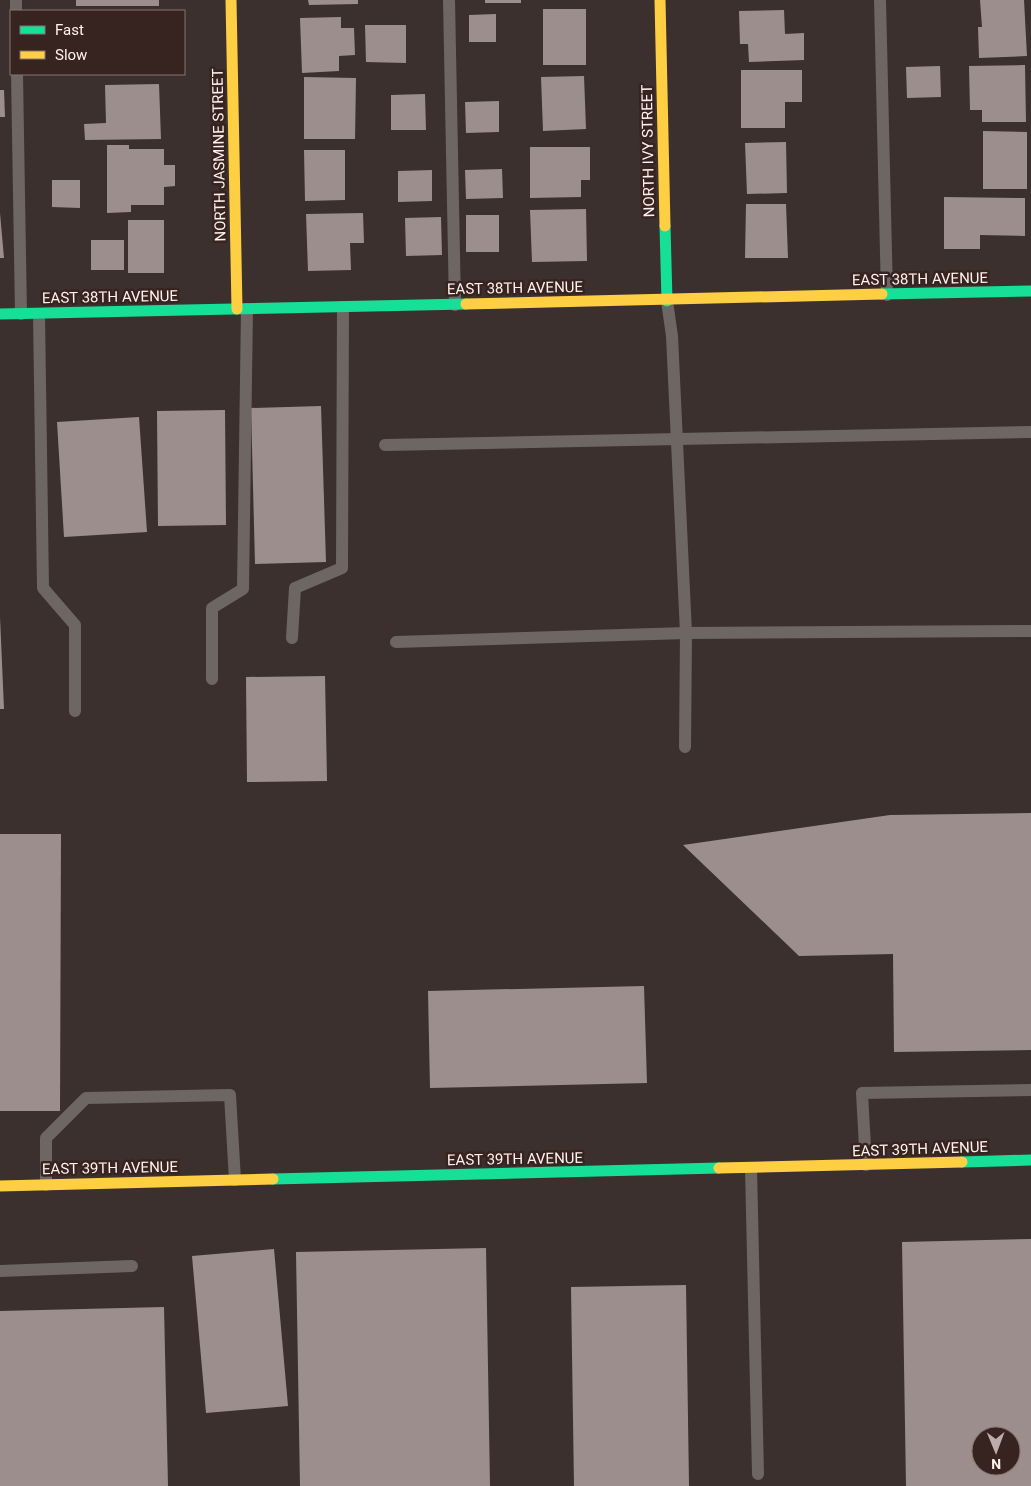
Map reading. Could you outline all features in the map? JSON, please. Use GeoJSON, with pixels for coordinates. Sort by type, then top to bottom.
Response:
{"type":"FeatureCollection","features":[{"type":"Feature","properties":{"kind":"street","name":"NORTH JASMINE STREET"},"geometry":{"type":"LineString","coordinates":[[231,0],[242,309]]}},
{"type":"Feature","properties":{"kind":"street","name":"NORTH IVY STREET"},"geometry":{"type":"LineString","coordinates":[[660,0],[666,300]]}},
{"type":"Feature","properties":{"kind":"street","name":"EAST 38TH AVENUE"},"geometry":{"type":"LineString","coordinates":[[0,314],[1031,292]]}},
{"type":"Feature","properties":{"kind":"street","name":"EAST 39TH AVENUE"},"geometry":{"type":"LineString","coordinates":[[0,1186],[1031,1160]]}},
{"type":"Feature","properties":{"kind":"lane"},"geometry":{"type":"LineString","coordinates":[[449,0],[455,305]]}},
{"type":"Feature","properties":{"kind":"lane"},"geometry":{"type":"LineString","coordinates":[[880,0],[887,295]]}},
{"type":"Feature","properties":{"kind":"lane"},"geometry":{"type":"LineString","coordinates":[[17,75],[21,314]]}},
{"type":"Feature","properties":{"kind":"lane"},"geometry":{"type":"LineString","coordinates":[[666,300],[672,336],[678,440],[686,633],[685,747]]}},
{"type":"Feature","properties":{"kind":"lane"},"geometry":{"type":"LineString","coordinates":[[292,638],[295,588],[342,568],[344,307]]}},
{"type":"Feature","properties":{"kind":"lane"},"geometry":{"type":"LineString","coordinates":[[212,679],[212,608],[243,589],[242,309]]}},
{"type":"Feature","properties":{"kind":"lane"},"geometry":{"type":"LineString","coordinates":[[39,314],[43,588],[75,625],[75,711]]}},
{"type":"Feature","properties":{"kind":"lane"},"geometry":{"type":"LineString","coordinates":[[385,445],[1031,432]]}},
{"type":"Feature","properties":{"kind":"lane"},"geometry":{"type":"LineString","coordinates":[[396,642],[686,633],[1031,631]]}},
{"type":"Feature","properties":{"kind":"lane"},"geometry":{"type":"LineString","coordinates":[[866,1165],[862,1093],[1031,1090]]}},
{"type":"Feature","properties":{"kind":"lane"},"geometry":{"type":"LineString","coordinates":[[46,1184],[46,1138],[86,1098],[230,1095],[235,1180]]}},
{"type":"Feature","properties":{"kind":"lane"},"geometry":{"type":"LineString","coordinates":[[752,1168],[758,1474]]}},
{"type":"Feature","properties":{"kind":"lane"},"geometry":{"type":"LineString","coordinates":[[0,1271],[132,1266]]}},
{"type":"Feature","properties":{"kind":"building"},"geometry":{"type":"Polygon","coordinates":[[[76,0],[159,0],[159,6],[76,6],[76,0]]]}},
{"type":"Feature","properties":{"kind":"building"},"geometry":{"type":"Polygon","coordinates":[[[308,0],[358,0],[358,4],[309,5],[308,0]]]}},
{"type":"Feature","properties":{"kind":"building"},"geometry":{"type":"Polygon","coordinates":[[[485,0],[521,0],[521,3],[485,3],[485,0]]]}},
{"type":"Feature","properties":{"kind":"building"},"geometry":{"type":"Polygon","coordinates":[[[980,0],[1024,0],[1027,56],[979,58],[978,27],[982,27],[980,0]]]}},
{"type":"Feature","properties":{"kind":"building"},"geometry":{"type":"Polygon","coordinates":[[[543,9],[586,9],[586,65],[543,65],[543,9]]]}},
{"type":"Feature","properties":{"kind":"building"},"geometry":{"type":"Polygon","coordinates":[[[784,10],[785,34],[804,33],[804,60],[749,62],[748,44],[740,44],[739,11],[784,10]]]}},
{"type":"Feature","properties":{"kind":"building"},"geometry":{"type":"Polygon","coordinates":[[[496,14],[496,42],[469,42],[469,15],[496,14]]]}},
{"type":"Feature","properties":{"kind":"building"},"geometry":{"type":"Polygon","coordinates":[[[341,17],[341,28],[354,28],[355,55],[339,56],[339,71],[302,73],[300,18],[341,17]]]}},
{"type":"Feature","properties":{"kind":"building"},"geometry":{"type":"Polygon","coordinates":[[[365,25],[406,25],[406,63],[366,62],[365,25]]]}},
{"type":"Feature","properties":{"kind":"building"},"geometry":{"type":"Polygon","coordinates":[[[1025,65],[1026,122],[982,122],[982,110],[970,110],[969,66],[1025,65]]]}},
{"type":"Feature","properties":{"kind":"building"},"geometry":{"type":"Polygon","coordinates":[[[940,66],[941,97],[907,98],[906,67],[940,66]]]}},
{"type":"Feature","properties":{"kind":"building"},"geometry":{"type":"Polygon","coordinates":[[[741,70],[802,70],[802,102],[785,102],[785,128],[741,128],[741,70]]]}},
{"type":"Feature","properties":{"kind":"building"},"geometry":{"type":"Polygon","coordinates":[[[584,76],[586,129],[543,131],[541,77],[584,76]]]}},
{"type":"Feature","properties":{"kind":"building"},"geometry":{"type":"Polygon","coordinates":[[[304,77],[356,78],[355,139],[304,139],[304,77]]]}},
{"type":"Feature","properties":{"kind":"building"},"geometry":{"type":"Polygon","coordinates":[[[159,84],[161,139],[85,140],[84,124],[106,123],[105,85],[159,84]]]}},
{"type":"Feature","properties":{"kind":"building"},"geometry":{"type":"Polygon","coordinates":[[[0,90],[4,90],[5,117],[0,117],[0,90]]]}},
{"type":"Feature","properties":{"kind":"building"},"geometry":{"type":"Polygon","coordinates":[[[425,94],[426,130],[391,130],[391,95],[425,94]]]}},
{"type":"Feature","properties":{"kind":"building"},"geometry":{"type":"Polygon","coordinates":[[[499,101],[499,132],[466,133],[465,102],[499,101]]]}},
{"type":"Feature","properties":{"kind":"building"},"geometry":{"type":"Polygon","coordinates":[[[983,131],[1027,132],[1027,189],[983,189],[983,131]]]}},
{"type":"Feature","properties":{"kind":"building"},"geometry":{"type":"Polygon","coordinates":[[[786,142],[787,193],[747,194],[745,143],[786,142]]]}},
{"type":"Feature","properties":{"kind":"building"},"geometry":{"type":"Polygon","coordinates":[[[107,145],[129,145],[129,149],[164,149],[164,165],[175,165],[175,186],[164,187],[164,205],[131,205],[131,212],[107,213],[107,145]]]}},
{"type":"Feature","properties":{"kind":"building"},"geometry":{"type":"Polygon","coordinates":[[[530,147],[590,147],[590,180],[581,180],[581,197],[530,198],[530,147]]]}},
{"type":"Feature","properties":{"kind":"building"},"geometry":{"type":"Polygon","coordinates":[[[304,150],[345,150],[345,200],[305,201],[304,150]]]}},
{"type":"Feature","properties":{"kind":"building"},"geometry":{"type":"Polygon","coordinates":[[[502,169],[503,198],[466,199],[465,170],[502,169]]]}},
{"type":"Feature","properties":{"kind":"building"},"geometry":{"type":"Polygon","coordinates":[[[432,170],[432,201],[398,202],[398,171],[432,170]]]}},
{"type":"Feature","properties":{"kind":"building"},"geometry":{"type":"Polygon","coordinates":[[[52,180],[80,180],[80,208],[52,207],[52,180]]]}},
{"type":"Feature","properties":{"kind":"building"},"geometry":{"type":"Polygon","coordinates":[[[944,197],[1025,198],[1025,236],[980,235],[980,249],[944,249],[944,197]]]}},
{"type":"Feature","properties":{"kind":"building"},"geometry":{"type":"Polygon","coordinates":[[[746,204],[786,204],[788,258],[745,258],[746,204]]]}},
{"type":"Feature","properties":{"kind":"building"},"geometry":{"type":"Polygon","coordinates":[[[586,209],[587,261],[532,262],[530,210],[586,209]]]}},
{"type":"Feature","properties":{"kind":"building"},"geometry":{"type":"Polygon","coordinates":[[[0,213],[4,258],[0,258],[0,213]]]}},
{"type":"Feature","properties":{"kind":"building"},"geometry":{"type":"Polygon","coordinates":[[[363,213],[364,243],[350,243],[351,270],[308,271],[306,214],[363,213]]]}},
{"type":"Feature","properties":{"kind":"building"},"geometry":{"type":"Polygon","coordinates":[[[466,215],[499,215],[499,252],[466,252],[466,215]]]}},
{"type":"Feature","properties":{"kind":"building"},"geometry":{"type":"Polygon","coordinates":[[[441,217],[442,255],[406,256],[405,218],[441,217]]]}},
{"type":"Feature","properties":{"kind":"building"},"geometry":{"type":"Polygon","coordinates":[[[128,220],[164,220],[164,273],[128,273],[128,220]]]}},
{"type":"Feature","properties":{"kind":"building"},"geometry":{"type":"Polygon","coordinates":[[[91,240],[124,240],[124,270],[91,270],[91,240]]]}},
{"type":"Feature","properties":{"kind":"building"},"geometry":{"type":"Polygon","coordinates":[[[321,406],[326,562],[255,564],[251,408],[321,406]]]}},
{"type":"Feature","properties":{"kind":"building"},"geometry":{"type":"Polygon","coordinates":[[[225,410],[226,525],[158,526],[157,411],[225,410]]]}},
{"type":"Feature","properties":{"kind":"building"},"geometry":{"type":"Polygon","coordinates":[[[139,417],[147,532],[64,537],[57,422],[139,417]]]}},
{"type":"Feature","properties":{"kind":"building"},"geometry":{"type":"Polygon","coordinates":[[[0,617],[4,709],[0,709],[0,617]]]}},
{"type":"Feature","properties":{"kind":"building"},"geometry":{"type":"Polygon","coordinates":[[[325,676],[327,781],[247,782],[246,677],[325,676]]]}},
{"type":"Feature","properties":{"kind":"building"},"geometry":{"type":"Polygon","coordinates":[[[1031,813],[1031,1050],[894,1052],[893,954],[799,956],[683,845],[890,815],[1031,813]]]}},
{"type":"Feature","properties":{"kind":"building"},"geometry":{"type":"Polygon","coordinates":[[[0,834],[61,834],[60,1111],[0,1111],[0,834]]]}},
{"type":"Feature","properties":{"kind":"building"},"geometry":{"type":"Polygon","coordinates":[[[644,986],[647,1083],[430,1088],[428,991],[644,986]]]}},
{"type":"Feature","properties":{"kind":"building"},"geometry":{"type":"Polygon","coordinates":[[[1031,1239],[1031,1486],[906,1486],[902,1242],[1031,1239]]]}},
{"type":"Feature","properties":{"kind":"building"},"geometry":{"type":"Polygon","coordinates":[[[486,1248],[490,1486],[300,1486],[296,1252],[486,1248]]]}},
{"type":"Feature","properties":{"kind":"building"},"geometry":{"type":"Polygon","coordinates":[[[274,1249],[288,1406],[206,1413],[192,1256],[274,1249]]]}},
{"type":"Feature","properties":{"kind":"building"},"geometry":{"type":"Polygon","coordinates":[[[686,1285],[689,1486],[574,1486],[571,1287],[686,1285]]]}},
{"type":"Feature","properties":{"kind":"building"},"geometry":{"type":"Polygon","coordinates":[[[164,1307],[168,1486],[0,1486],[0,1311],[164,1307]]]}},
{"type":"Feature","properties":{"kind":"traffic: fast"},"geometry":{"type":"LineString","coordinates":[[665,226],[667,301]]}},
{"type":"Feature","properties":{"kind":"traffic: fast"},"geometry":{"type":"LineString","coordinates":[[882,294],[1031,291]]}},
{"type":"Feature","properties":{"kind":"traffic: fast"},"geometry":{"type":"LineString","coordinates":[[0,314],[466,304]]}},
{"type":"Feature","properties":{"kind":"traffic: fast"},"geometry":{"type":"LineString","coordinates":[[962,1162],[1031,1160]]}},
{"type":"Feature","properties":{"kind":"traffic: fast"},"geometry":{"type":"LineString","coordinates":[[273,1179],[719,1168]]}},
{"type":"Feature","properties":{"kind":"traffic: slow"},"geometry":{"type":"LineString","coordinates":[[231,0],[237,309]]}},
{"type":"Feature","properties":{"kind":"traffic: slow"},"geometry":{"type":"LineString","coordinates":[[660,0],[665,226]]}},
{"type":"Feature","properties":{"kind":"traffic: slow"},"geometry":{"type":"LineString","coordinates":[[466,304],[882,294]]}},
{"type":"Feature","properties":{"kind":"traffic: slow"},"geometry":{"type":"LineString","coordinates":[[719,1168],[962,1162]]}},
{"type":"Feature","properties":{"kind":"traffic: slow"},"geometry":{"type":"LineString","coordinates":[[0,1186],[273,1179]]}}]}
